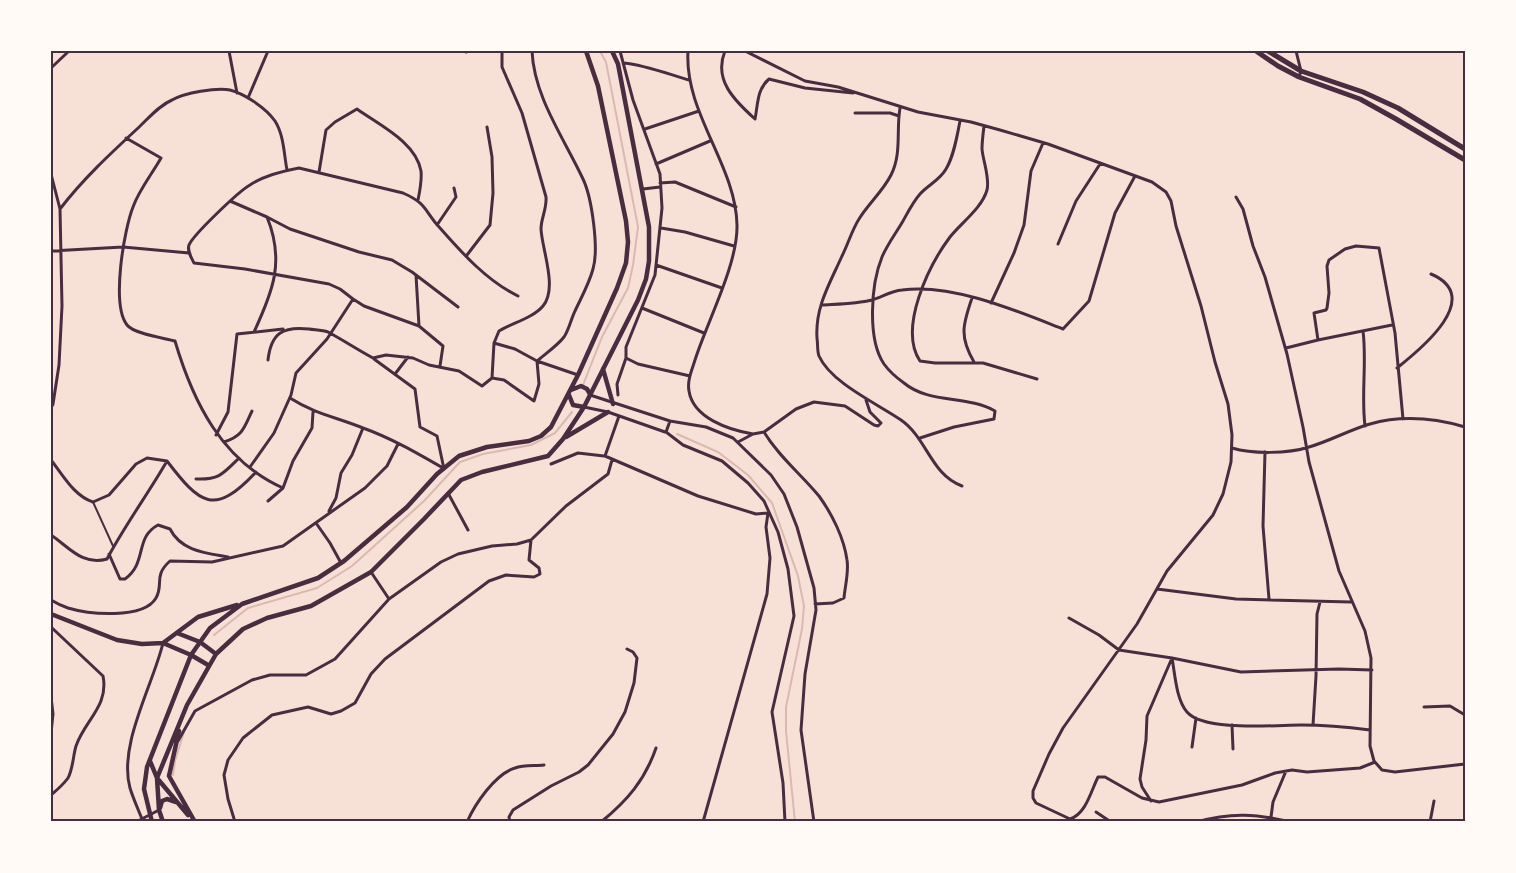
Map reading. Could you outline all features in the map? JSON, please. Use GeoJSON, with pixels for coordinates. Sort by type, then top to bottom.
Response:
{"type":"FeatureCollection","features":[{"type":"Feature","properties":{"kind":"main road"},"geometry":{"type":"LineString","coordinates":[[163,643],[198,617],[318,578],[340,563],[407,507],[459,456],[487,447],[529,441],[541,436],[557,417],[617,288],[626,263],[628,242],[626,221],[598,86],[586,51]]}},
{"type":"Feature","properties":{"kind":"main road"},"geometry":{"type":"LineString","coordinates":[[163,822],[159,810],[157,778],[183,713],[216,654],[243,629],[267,618],[311,606],[371,572],[461,480],[548,456],[563,439],[584,407],[638,300],[646,279],[650,243],[649,227],[618,64],[612,51]]}},
{"type":"Feature","properties":{"kind":"main road"},"geometry":{"type":"LineString","coordinates":[[1256,51],[1278,66],[1360,99],[1465,160]]}},
{"type":"Feature","properties":{"kind":"main road"},"geometry":{"type":"LineString","coordinates":[[1268,51],[1300,74],[1363,92],[1398,108],[1465,149]]}},
{"type":"Feature","properties":{"kind":"main road"},"geometry":{"type":"LineString","coordinates":[[603,369],[613,404]]}},
{"type":"Feature","properties":{"kind":"main road"},"geometry":{"type":"LineString","coordinates":[[584,407],[573,405],[569,399],[569,392],[574,387],[581,386],[587,389],[590,395]]}},
{"type":"Feature","properties":{"kind":"main road"},"geometry":{"type":"LineString","coordinates":[[563,439],[608,412]]}},
{"type":"Feature","properties":{"kind":"main road"},"geometry":{"type":"LineString","coordinates":[[152,822],[144,789],[150,761],[191,655],[210,628],[242,604]]}},
{"type":"Feature","properties":{"kind":"main road"},"geometry":{"type":"LineString","coordinates":[[51,614],[117,640],[142,644],[163,643],[208,665]]}},
{"type":"Feature","properties":{"kind":"main road"},"geometry":{"type":"LineString","coordinates":[[177,633],[200,642],[216,654]]}},
{"type":"Feature","properties":{"kind":"main road"},"geometry":{"type":"LineString","coordinates":[[183,713],[169,776],[194,822]]}},
{"type":"Feature","properties":{"kind":"main road"},"geometry":{"type":"LineString","coordinates":[[150,761],[157,778],[194,822]]}},
{"type":"Feature","properties":{"kind":"main road"},"geometry":{"type":"LineString","coordinates":[[159,810],[162,801],[167,799],[177,802]]}},
{"type":"Feature","properties":{"kind":"street"},"geometry":{"type":"LineString","coordinates":[[51,68],[69,51]]}},
{"type":"Feature","properties":{"kind":"street"},"geometry":{"type":"LineString","coordinates":[[229,51],[237,93]]}},
{"type":"Feature","properties":{"kind":"street"},"geometry":{"type":"LineString","coordinates":[[249,98],[268,51]]}},
{"type":"Feature","properties":{"kind":"street"},"geometry":{"type":"LineString","coordinates":[[373,358],[386,355],[408,357],[459,371],[482,386],[492,378],[494,343],[499,331],[543,306],[548,295],[549,272],[541,228],[547,207],[546,197],[522,113],[502,67],[501,51]]}},
{"type":"Feature","properties":{"kind":"street"},"geometry":{"type":"LineString","coordinates":[[532,51],[538,86],[584,181],[590,200],[594,223],[595,259],[585,293],[574,313],[566,336],[537,362]]}},
{"type":"Feature","properties":{"kind":"street"},"geometry":{"type":"LineString","coordinates":[[618,395],[617,384],[626,358],[627,347],[655,275],[661,228],[660,185],[656,164],[633,100],[620,51]]}},
{"type":"Feature","properties":{"kind":"street"},"geometry":{"type":"LineString","coordinates":[[688,51],[687,65],[690,80],[699,111],[731,190],[736,207],[737,226],[722,288],[690,376],[689,393],[694,405],[704,415],[736,431],[753,434]]}},
{"type":"Feature","properties":{"kind":"street"},"geometry":{"type":"LineString","coordinates":[[725,51],[721,61],[724,83],[733,97],[755,119],[759,92],[769,79],[805,88],[861,94]]}},
{"type":"Feature","properties":{"kind":"street"},"geometry":{"type":"LineString","coordinates":[[745,51],[805,81],[861,94],[900,107],[984,126],[1101,163],[1152,182],[1166,192],[1171,201],[1176,226],[1228,404],[1232,435],[1231,462],[1223,494],[1213,514],[1167,571],[1137,624],[1063,728],[1048,754],[1033,791],[1036,803],[1070,819],[1077,817],[1091,795],[1098,777],[1105,777],[1151,801],[1168,801],[1234,787],[1286,771],[1307,772],[1360,768],[1375,762]]}},
{"type":"Feature","properties":{"kind":"street"},"geometry":{"type":"LineString","coordinates":[[1296,51],[1300,74]]}},
{"type":"Feature","properties":{"kind":"street"},"geometry":{"type":"LineString","coordinates":[[624,63],[638,64],[650,70],[690,80]]}},
{"type":"Feature","properties":{"kind":"street"},"geometry":{"type":"LineString","coordinates":[[60,208],[78,186],[126,138],[172,100],[198,92],[229,90],[249,98],[275,121],[283,142],[287,170]]}},
{"type":"Feature","properties":{"kind":"street"},"geometry":{"type":"LineString","coordinates":[[900,107],[898,156],[891,174],[859,219],[824,291],[817,332],[818,354],[826,366],[865,399],[902,420],[920,438],[942,473],[962,486]]}},
{"type":"Feature","properties":{"kind":"street"},"geometry":{"type":"LineString","coordinates":[[319,172],[326,130],[357,109],[403,142],[415,156],[421,172],[418,200]]}},
{"type":"Feature","properties":{"kind":"street"},"geometry":{"type":"LineString","coordinates":[[645,129],[699,111]]}},
{"type":"Feature","properties":{"kind":"street"},"geometry":{"type":"LineString","coordinates":[[855,113],[890,113],[899,116]]}},
{"type":"Feature","properties":{"kind":"street"},"geometry":{"type":"LineString","coordinates":[[920,438],[954,427],[994,419],[995,411],[985,405],[916,392],[904,384],[884,364],[879,355],[873,325],[875,278],[883,255],[920,194],[946,170],[960,120]]}},
{"type":"Feature","properties":{"kind":"street"},"geometry":{"type":"LineString","coordinates":[[984,126],[982,148],[988,189],[981,201],[951,236],[922,289],[913,326],[915,352],[921,360],[928,362],[983,363],[1037,379]]}},
{"type":"Feature","properties":{"kind":"street"},"geometry":{"type":"LineString","coordinates":[[467,255],[490,225],[493,193],[492,157],[487,127]]}},
{"type":"Feature","properties":{"kind":"street"},"geometry":{"type":"LineString","coordinates":[[126,138],[161,158],[133,207],[123,247],[119,303],[125,323],[131,329],[175,341],[193,394],[216,435],[238,458],[270,482],[283,488]]}},
{"type":"Feature","properties":{"kind":"street"},"geometry":{"type":"LineString","coordinates":[[656,164],[711,141]]}},
{"type":"Feature","properties":{"kind":"street"},"geometry":{"type":"LineString","coordinates":[[991,303],[1024,225],[1031,171],[1043,143]]}},
{"type":"Feature","properties":{"kind":"street"},"geometry":{"type":"LineString","coordinates":[[1058,244],[1076,201],[1101,163]]}},
{"type":"Feature","properties":{"kind":"street"},"geometry":{"type":"LineString","coordinates":[[440,366],[443,346],[419,326],[364,306],[330,284],[194,263],[189,253],[189,244],[230,201],[250,184],[287,170],[299,168],[403,194],[418,200],[428,210],[437,225],[497,284],[518,296]]}},
{"type":"Feature","properties":{"kind":"street"},"geometry":{"type":"LineString","coordinates":[[51,174],[60,208],[62,306],[59,365],[51,408]]}},
{"type":"Feature","properties":{"kind":"street"},"geometry":{"type":"LineString","coordinates":[[821,305],[873,300],[885,293],[930,288],[1017,311],[1063,329],[1089,300],[1115,213],[1136,176]]}},
{"type":"Feature","properties":{"kind":"street"},"geometry":{"type":"LineString","coordinates":[[641,189],[675,182],[736,207]]}},
{"type":"Feature","properties":{"kind":"street"},"geometry":{"type":"LineString","coordinates":[[437,225],[456,196],[454,188]]}},
{"type":"Feature","properties":{"kind":"street"},"geometry":{"type":"LineString","coordinates":[[1236,197],[1243,209],[1252,246],[1264,277],[1285,348],[1304,427],[1309,462],[1339,571],[1365,631],[1372,670],[1370,730],[1375,762],[1382,770],[1395,772],[1465,764]]}},
{"type":"Feature","properties":{"kind":"street"},"geometry":{"type":"LineString","coordinates":[[230,201],[290,229],[358,252],[392,260],[458,307]]}},
{"type":"Feature","properties":{"kind":"street"},"geometry":{"type":"LineString","coordinates":[[254,332],[266,306],[277,260],[267,217]]}},
{"type":"Feature","properties":{"kind":"street"},"geometry":{"type":"LineString","coordinates":[[661,228],[685,232],[734,246]]}},
{"type":"Feature","properties":{"kind":"street"},"geometry":{"type":"LineString","coordinates":[[1318,340],[1314,313],[1326,310],[1329,293],[1327,266],[1329,260],[1346,249],[1356,246],[1378,248],[1393,325],[1403,419]]}},
{"type":"Feature","properties":{"kind":"street"},"geometry":{"type":"LineString","coordinates":[[51,251],[123,247],[189,253]]}},
{"type":"Feature","properties":{"kind":"street"},"geometry":{"type":"LineString","coordinates":[[656,265],[722,288]]}},
{"type":"Feature","properties":{"kind":"street"},"geometry":{"type":"LineString","coordinates":[[1397,368],[1429,340],[1449,315],[1452,299],[1446,282],[1431,274]]}},
{"type":"Feature","properties":{"kind":"street"},"geometry":{"type":"LineString","coordinates":[[416,275],[419,326]]}},
{"type":"Feature","properties":{"kind":"street"},"geometry":{"type":"LineString","coordinates":[[972,298],[964,321],[964,333],[965,347],[975,362]]}},
{"type":"Feature","properties":{"kind":"street"},"geometry":{"type":"LineString","coordinates":[[250,467],[274,433],[290,398],[296,373],[330,334],[353,299]]}},
{"type":"Feature","properties":{"kind":"street"},"geometry":{"type":"LineString","coordinates":[[642,308],[704,333]]}},
{"type":"Feature","properties":{"kind":"street"},"geometry":{"type":"LineString","coordinates":[[1285,348],[1393,325]]}},
{"type":"Feature","properties":{"kind":"street"},"geometry":{"type":"LineString","coordinates":[[216,435],[228,412],[237,334],[300,328],[325,331],[373,358],[415,389],[418,395],[420,427],[437,436],[444,469]]}},
{"type":"Feature","properties":{"kind":"street"},"geometry":{"type":"LineString","coordinates":[[268,360],[279,333],[285,329]]}},
{"type":"Feature","properties":{"kind":"street"},"geometry":{"type":"LineString","coordinates":[[1362,331],[1365,351],[1363,408],[1365,426]]}},
{"type":"Feature","properties":{"kind":"street"},"geometry":{"type":"LineString","coordinates":[[494,343],[515,349],[537,362],[578,375]]}},
{"type":"Feature","properties":{"kind":"street"},"geometry":{"type":"LineString","coordinates":[[395,374],[408,357]]}},
{"type":"Feature","properties":{"kind":"street"},"geometry":{"type":"LineString","coordinates":[[626,358],[638,364],[690,376]]}},
{"type":"Feature","properties":{"kind":"street"},"geometry":{"type":"LineString","coordinates":[[492,378],[504,380],[534,401],[539,384],[537,362]]}},
{"type":"Feature","properties":{"kind":"street"},"geometry":{"type":"LineString","coordinates":[[590,395],[670,421],[706,427],[738,442],[771,476],[784,494],[814,588],[815,604],[805,674],[801,730],[814,822]]}},
{"type":"Feature","properties":{"kind":"street"},"geometry":{"type":"LineString","coordinates":[[290,398],[313,412],[363,428],[399,444],[444,469]]}},
{"type":"Feature","properties":{"kind":"street"},"geometry":{"type":"LineString","coordinates":[[738,442],[753,434],[764,432],[796,409],[814,402],[845,406],[878,426],[881,423],[870,412],[865,399]]}},
{"type":"Feature","properties":{"kind":"street"},"geometry":{"type":"LineString","coordinates":[[584,407],[608,412],[666,432],[683,445],[722,461],[748,483],[764,501],[778,532],[788,568],[794,616],[772,712],[783,783],[785,822]]}},
{"type":"Feature","properties":{"kind":"street"},"geometry":{"type":"LineString","coordinates":[[224,442],[241,433],[252,411]]}},
{"type":"Feature","properties":{"kind":"street"},"geometry":{"type":"LineString","coordinates":[[268,501],[283,488],[293,461],[312,428],[313,412]]}},
{"type":"Feature","properties":{"kind":"street"},"geometry":{"type":"LineString","coordinates":[[605,456],[619,416]]}},
{"type":"Feature","properties":{"kind":"street"},"geometry":{"type":"LineString","coordinates":[[1232,448],[1247,452],[1307,448],[1365,426],[1403,419],[1440,420],[1465,427]]}},
{"type":"Feature","properties":{"kind":"street"},"geometry":{"type":"LineString","coordinates":[[666,432],[670,421]]}},
{"type":"Feature","properties":{"kind":"street"},"geometry":{"type":"LineString","coordinates":[[328,513],[336,498],[341,473],[352,455],[363,428]]}},
{"type":"Feature","properties":{"kind":"street"},"geometry":{"type":"LineString","coordinates":[[764,432],[773,447],[819,496],[834,521],[843,545],[847,562],[844,598],[833,603],[815,604]]}},
{"type":"Feature","properties":{"kind":"street"},"geometry":{"type":"LineString","coordinates":[[51,600],[66,608],[92,613],[118,614],[142,608],[154,602],[158,595],[159,577],[164,566],[170,561],[212,562],[283,546],[365,488],[387,466],[399,444]]}},
{"type":"Feature","properties":{"kind":"street"},"geometry":{"type":"LineString","coordinates":[[1265,452],[1263,526],[1269,599]]}},
{"type":"Feature","properties":{"kind":"street"},"geometry":{"type":"LineString","coordinates":[[551,464],[578,453],[605,456],[698,496],[756,514],[768,513]]}},
{"type":"Feature","properties":{"kind":"street"},"geometry":{"type":"LineString","coordinates":[[51,460],[70,486],[84,499],[93,502],[109,495],[136,464],[147,458],[166,461],[199,498],[214,501],[232,495],[256,472]]}},
{"type":"Feature","properties":{"kind":"street"},"geometry":{"type":"LineString","coordinates":[[196,479],[221,476],[238,458]]}},
{"type":"Feature","properties":{"kind":"street"},"geometry":{"type":"LineString","coordinates":[[175,748],[195,711],[252,680],[270,675],[306,675],[335,659],[389,599],[441,562],[492,546],[517,544],[531,540],[566,507],[608,474],[612,460]]}},
{"type":"Feature","properties":{"kind":"street"},"geometry":{"type":"LineString","coordinates":[[51,535],[85,559],[97,562],[107,559],[135,509],[152,489],[166,461]]}},
{"type":"Feature","properties":{"kind":"street"},"geometry":{"type":"LineString","coordinates":[[448,494],[468,530]]}},
{"type":"Feature","properties":{"kind":"street"},"geometry":{"type":"LineString","coordinates":[[93,502],[114,546]]}},
{"type":"Feature","properties":{"kind":"street"},"geometry":{"type":"LineString","coordinates":[[703,822],[767,594],[770,558],[766,527],[768,513]]}},
{"type":"Feature","properties":{"kind":"street"},"geometry":{"type":"LineString","coordinates":[[316,523],[340,563]]}},
{"type":"Feature","properties":{"kind":"street"},"geometry":{"type":"LineString","coordinates":[[109,554],[120,579],[124,579],[132,574],[138,564],[149,530],[158,525],[170,529],[174,537],[186,547],[206,554],[232,558]]}},
{"type":"Feature","properties":{"kind":"street"},"geometry":{"type":"LineString","coordinates":[[235,822],[224,775],[228,760],[243,738],[272,715],[308,707],[331,714],[355,703],[371,674],[385,659],[489,581],[506,575],[534,577],[540,574],[539,568],[529,560],[531,540]]}},
{"type":"Feature","properties":{"kind":"street"},"geometry":{"type":"LineString","coordinates":[[371,572],[389,599]]}},
{"type":"Feature","properties":{"kind":"street"},"geometry":{"type":"LineString","coordinates":[[1156,589],[1236,599],[1351,602]]}},
{"type":"Feature","properties":{"kind":"street"},"geometry":{"type":"LineString","coordinates":[[1313,725],[1317,669],[1317,614],[1320,602]]}},
{"type":"Feature","properties":{"kind":"street"},"geometry":{"type":"LineString","coordinates":[[1069,618],[1099,635],[1119,650],[1241,672],[1317,669],[1372,670]]}},
{"type":"Feature","properties":{"kind":"street"},"geometry":{"type":"LineString","coordinates":[[51,627],[103,676],[105,683],[99,709],[92,717],[77,745],[69,777],[51,795]]}},
{"type":"Feature","properties":{"kind":"street"},"geometry":{"type":"LineString","coordinates":[[142,819],[130,787],[129,750],[137,717],[159,662],[163,643]]}},
{"type":"Feature","properties":{"kind":"street"},"geometry":{"type":"LineString","coordinates":[[510,822],[509,817],[513,810],[588,765],[613,734],[625,712],[634,683],[637,658],[627,649]]}},
{"type":"Feature","properties":{"kind":"street"},"geometry":{"type":"LineString","coordinates":[[1172,658],[1185,711],[1196,718],[1232,725],[1263,727],[1313,725],[1370,730]]}},
{"type":"Feature","properties":{"kind":"street"},"geometry":{"type":"LineString","coordinates":[[1151,801],[1140,779],[1147,716],[1172,658]]}},
{"type":"Feature","properties":{"kind":"street"},"geometry":{"type":"LineString","coordinates":[[51,698],[53,714],[51,733]]}},
{"type":"Feature","properties":{"kind":"street"},"geometry":{"type":"LineString","coordinates":[[1424,707],[1450,706],[1465,715]]}},
{"type":"Feature","properties":{"kind":"street"},"geometry":{"type":"LineString","coordinates":[[1192,747],[1196,718]]}},
{"type":"Feature","properties":{"kind":"street"},"geometry":{"type":"LineString","coordinates":[[1232,725],[1233,749]]}},
{"type":"Feature","properties":{"kind":"street"},"geometry":{"type":"LineString","coordinates":[[600,822],[622,804],[643,780],[656,748]]}},
{"type":"Feature","properties":{"kind":"street"},"geometry":{"type":"LineString","coordinates":[[468,821],[472,810],[489,788],[502,776],[514,768],[544,765]]}},
{"type":"Feature","properties":{"kind":"street"},"geometry":{"type":"LineString","coordinates":[[1271,817],[1286,771]]}},
{"type":"Feature","properties":{"kind":"street"},"geometry":{"type":"LineString","coordinates":[[1430,822],[1434,801]]}},
{"type":"Feature","properties":{"kind":"street"},"geometry":{"type":"LineString","coordinates":[[136,822],[159,810]]}},
{"type":"Feature","properties":{"kind":"street"},"geometry":{"type":"LineString","coordinates":[[1096,812],[1111,822]]}},
{"type":"Feature","properties":{"kind":"street"},"geometry":{"type":"LineString","coordinates":[[1197,822],[1246,813],[1291,822]]}},
{"type":"Feature","properties":{"kind":"waterway"},"geometry":{"type":"LineString","coordinates":[[583,385],[602,337],[628,288],[638,227],[606,62],[600,51]]}},
{"type":"Feature","properties":{"kind":"waterway"},"geometry":{"type":"LineString","coordinates":[[214,635],[248,608],[317,588],[352,566],[424,501],[460,462],[483,454],[531,445],[555,433],[572,412]]}},
{"type":"Feature","properties":{"kind":"waterway"},"geometry":{"type":"LineString","coordinates":[[677,434],[718,452],[748,475],[772,503],[798,576],[804,606],[802,629],[786,707],[786,731],[795,822]]}},
{"type":"Feature","properties":{"kind":"waterway"},"geometry":{"type":"LineString","coordinates":[[173,775],[184,732]]}}]}
